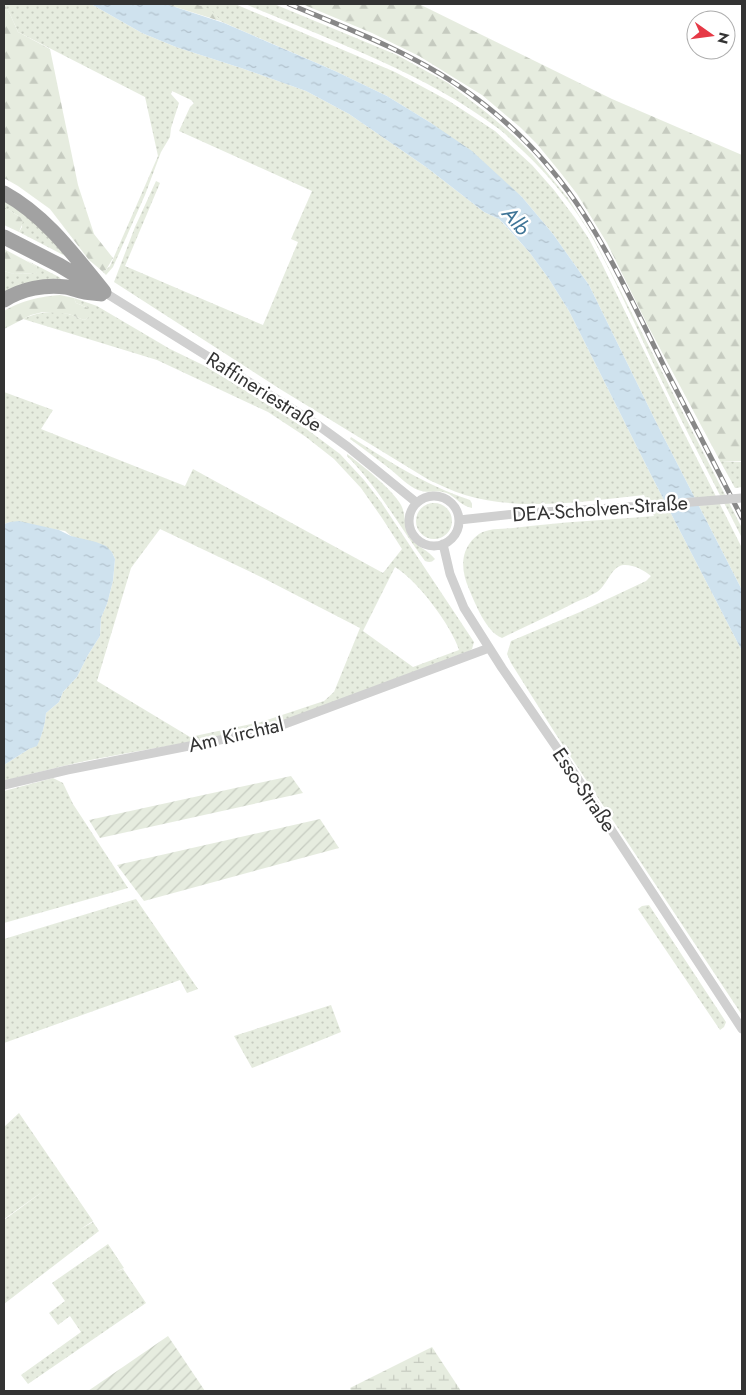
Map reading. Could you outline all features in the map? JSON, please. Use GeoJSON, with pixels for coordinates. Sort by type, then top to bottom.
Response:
{"type":"FeatureCollection","features":[{"type":"Feature","properties":{"kind":"highway"},"geometry":{"type":"LineString","coordinates":[[4,193],[37,215],[77,258],[106,294]]}},
{"type":"Feature","properties":{"kind":"highway"},"geometry":{"type":"LineString","coordinates":[[4,237],[59,265],[106,294]]}},
{"type":"Feature","properties":{"kind":"highway"},"geometry":{"type":"LineString","coordinates":[[4,300],[31,288],[48,287],[65,287],[85,292],[106,294]]}},
{"type":"Feature","properties":{"kind":"street","name":"Raffineriestraße"},"geometry":{"type":"LineString","coordinates":[[106,294],[315,423],[348,447],[416,503]]}},
{"type":"Feature","properties":{"kind":"street"},"geometry":{"type":"LineString","coordinates":[[439,496],[447,499],[453,505],[459,520],[457,530],[451,538],[443,544],[435,546],[426,544],[413,534],[409,518],[416,503],[423,498],[439,496]]}},
{"type":"Feature","properties":{"kind":"street","name":"DEA-Scholven-Straße"},"geometry":{"type":"LineString","coordinates":[[459,520],[525,513],[742,498]]}},
{"type":"Feature","properties":{"kind":"street","name":"Esso-Straße"},"geometry":{"type":"LineString","coordinates":[[443,544],[448,566],[460,600],[489,648],[568,764],[742,1029]]}},
{"type":"Feature","properties":{"kind":"street","name":"Am Kirchtal"},"geometry":{"type":"LineString","coordinates":[[4,785],[67,770],[266,731],[489,648]]}},
{"type":"Feature","properties":{"kind":"green space"},"geometry":{"type":"Polygon","coordinates":[[[4,4],[91,4],[142,33],[176,47],[306,91],[349,114],[426,167],[484,212],[499,219],[530,253],[549,279],[569,311],[742,651],[742,1015],[555,733],[507,654],[511,641],[580,612],[646,581],[651,576],[634,566],[619,566],[597,592],[502,638],[496,635],[486,624],[474,602],[464,574],[463,559],[465,552],[473,540],[483,532],[548,524],[654,516],[644,495],[554,504],[532,504],[487,500],[456,492],[429,480],[280,389],[114,282],[135,227],[156,181],[160,183],[125,266],[263,325],[298,242],[291,239],[312,191],[179,131],[190,107],[194,103],[172,91],[171,94],[179,103],[170,137],[161,152],[145,195],[113,267],[106,275],[102,271],[110,266],[158,156],[145,97],[18,32],[4,4]]]}},
{"type":"Feature","properties":{"kind":"green space"},"geometry":{"type":"Polygon","coordinates":[[[4,4],[18,32],[50,49],[78,185],[94,234],[113,258],[106,270],[102,271],[89,260],[50,209],[4,178],[4,4]]]}},
{"type":"Feature","properties":{"kind":"green space"},"geometry":{"type":"Polygon","coordinates":[[[166,4],[203,6],[210,9],[220,21],[166,4]]]}},
{"type":"Feature","properties":{"kind":"green space"},"geometry":{"type":"Polygon","coordinates":[[[197,4],[235,4],[395,72],[449,101],[495,131],[532,165],[575,218],[589,239],[603,266],[742,548],[742,590],[658,426],[589,285],[553,234],[522,197],[431,123],[387,96],[335,71],[220,21],[213,13],[197,4]]]}},
{"type":"Feature","properties":{"kind":"green space"},"geometry":{"type":"Polygon","coordinates":[[[245,4],[274,4],[397,55],[448,83],[487,113],[532,154],[568,198],[594,239],[742,528],[742,538],[666,389],[593,239],[570,203],[542,170],[499,129],[439,91],[376,59],[245,4]]]}},
{"type":"Feature","properties":{"kind":"green space"},"geometry":{"type":"Polygon","coordinates":[[[302,4],[419,4],[612,99],[742,155],[742,461],[720,461],[648,326],[607,243],[577,194],[537,144],[482,95],[419,56],[372,33],[302,4]]]}},
{"type":"Feature","properties":{"kind":"green space"},"geometry":{"type":"Polygon","coordinates":[[[4,198],[24,211],[69,258],[19,232],[22,227],[20,217],[4,207],[4,198]]]}},
{"type":"Feature","properties":{"kind":"green space"},"geometry":{"type":"Polygon","coordinates":[[[4,207],[20,217],[23,222],[19,232],[4,225],[4,207]]]}},
{"type":"Feature","properties":{"kind":"green space"},"geometry":{"type":"Polygon","coordinates":[[[4,249],[37,267],[36,273],[14,274],[4,271],[4,249]]]}},
{"type":"Feature","properties":{"kind":"green space"},"geometry":{"type":"Polygon","coordinates":[[[26,260],[62,280],[4,293],[4,271],[14,274],[36,273],[37,267],[26,260]]]}},
{"type":"Feature","properties":{"kind":"green space"},"geometry":{"type":"Polygon","coordinates":[[[60,295],[74,298],[76,303],[88,308],[91,314],[84,320],[69,314],[43,312],[31,315],[4,329],[4,311],[17,304],[31,300],[60,295]]]}},
{"type":"Feature","properties":{"kind":"green space"},"geometry":{"type":"Polygon","coordinates":[[[74,298],[97,306],[170,349],[203,365],[308,430],[340,454],[381,502],[474,642],[472,649],[283,721],[209,738],[85,761],[4,781],[4,765],[37,745],[43,730],[46,713],[59,702],[63,692],[77,677],[100,636],[101,618],[113,581],[115,559],[112,552],[71,536],[65,531],[10,522],[4,524],[4,392],[53,410],[41,429],[185,486],[193,469],[383,573],[402,549],[361,488],[334,459],[306,437],[268,412],[157,360],[23,319],[39,313],[51,312],[68,314],[84,320],[88,318],[88,308],[76,303],[74,298]],[[160,529],[131,568],[97,681],[190,737],[261,722],[324,701],[334,692],[360,628],[261,577],[160,529]],[[395,567],[363,631],[413,667],[459,650],[449,628],[433,604],[414,582],[395,567]]]}},
{"type":"Feature","properties":{"kind":"green space"},"geometry":{"type":"Polygon","coordinates":[[[351,437],[423,480],[470,500],[472,508],[465,506],[449,494],[422,491],[414,488],[350,439],[351,437]]]}},
{"type":"Feature","properties":{"kind":"green space"},"geometry":{"type":"Polygon","coordinates":[[[347,454],[377,478],[397,499],[403,509],[406,527],[411,539],[432,556],[434,560],[430,562],[425,561],[369,481],[347,454]]]}},
{"type":"Feature","properties":{"kind":"green space"},"geometry":{"type":"Polygon","coordinates":[[[720,461],[742,462],[742,487],[735,488],[720,461]]]}},
{"type":"Feature","properties":{"kind":"green space"},"geometry":{"type":"Polygon","coordinates":[[[434,503],[446,509],[452,521],[446,533],[434,539],[422,533],[416,521],[422,509],[434,503]]]}},
{"type":"Feature","properties":{"kind":"green space"},"geometry":{"type":"Polygon","coordinates":[[[291,776],[303,793],[100,838],[89,820],[291,776]]]}},
{"type":"Feature","properties":{"kind":"green space"},"geometry":{"type":"Polygon","coordinates":[[[53,778],[63,783],[73,804],[128,888],[4,923],[4,791],[53,778]]]}},
{"type":"Feature","properties":{"kind":"green space"},"geometry":{"type":"Polygon","coordinates":[[[320,819],[339,848],[144,901],[117,865],[320,819]]]}},
{"type":"Feature","properties":{"kind":"green space"},"geometry":{"type":"Polygon","coordinates":[[[136,899],[198,989],[187,993],[180,980],[4,1043],[4,939],[136,899]]]}},
{"type":"Feature","properties":{"kind":"green space"},"geometry":{"type":"Polygon","coordinates":[[[649,905],[726,1022],[720,1030],[638,909],[649,905]]]}},
{"type":"Feature","properties":{"kind":"green space"},"geometry":{"type":"Polygon","coordinates":[[[331,1005],[341,1032],[252,1068],[234,1036],[331,1005]]]}},
{"type":"Feature","properties":{"kind":"green space"},"geometry":{"type":"Polygon","coordinates":[[[19,1113],[93,1221],[79,1230],[93,1222],[99,1231],[4,1304],[4,1220],[49,1187],[4,1219],[4,1127],[19,1113]]]}},
{"type":"Feature","properties":{"kind":"green space"},"geometry":{"type":"Polygon","coordinates":[[[108,1244],[124,1268],[115,1272],[123,1269],[146,1303],[28,1384],[21,1375],[81,1332],[70,1316],[58,1325],[49,1313],[65,1301],[52,1283],[108,1244]]]}},
{"type":"Feature","properties":{"kind":"green space"},"geometry":{"type":"Polygon","coordinates":[[[168,1336],[205,1391],[88,1391],[168,1336]]]}},
{"type":"Feature","properties":{"kind":"green space"},"geometry":{"type":"Polygon","coordinates":[[[432,1347],[461,1391],[351,1391],[350,1388],[432,1347]]]}},
{"type":"Feature","properties":{"kind":"water","name":"Alb"},"geometry":{"type":"Polygon","coordinates":[[[91,4],[166,4],[224,23],[335,71],[387,96],[431,123],[472,151],[522,197],[553,234],[589,285],[658,426],[742,590],[742,651],[569,311],[530,253],[499,219],[484,212],[426,167],[349,114],[306,91],[176,47],[142,33],[91,4]]]}},
{"type":"Feature","properties":{"kind":"water"},"geometry":{"type":"Polygon","coordinates":[[[19,521],[59,530],[71,536],[96,542],[106,546],[112,552],[115,559],[113,581],[101,618],[100,636],[77,677],[63,692],[59,702],[46,713],[43,730],[37,746],[4,765],[4,524],[19,521]]]}},
{"type":"Feature","properties":{"kind":"railway"},"geometry":{"type":"LineString","coordinates":[[289,4],[375,40],[437,72],[475,97],[511,127],[543,160],[572,197],[606,252],[742,518]]}}]}
